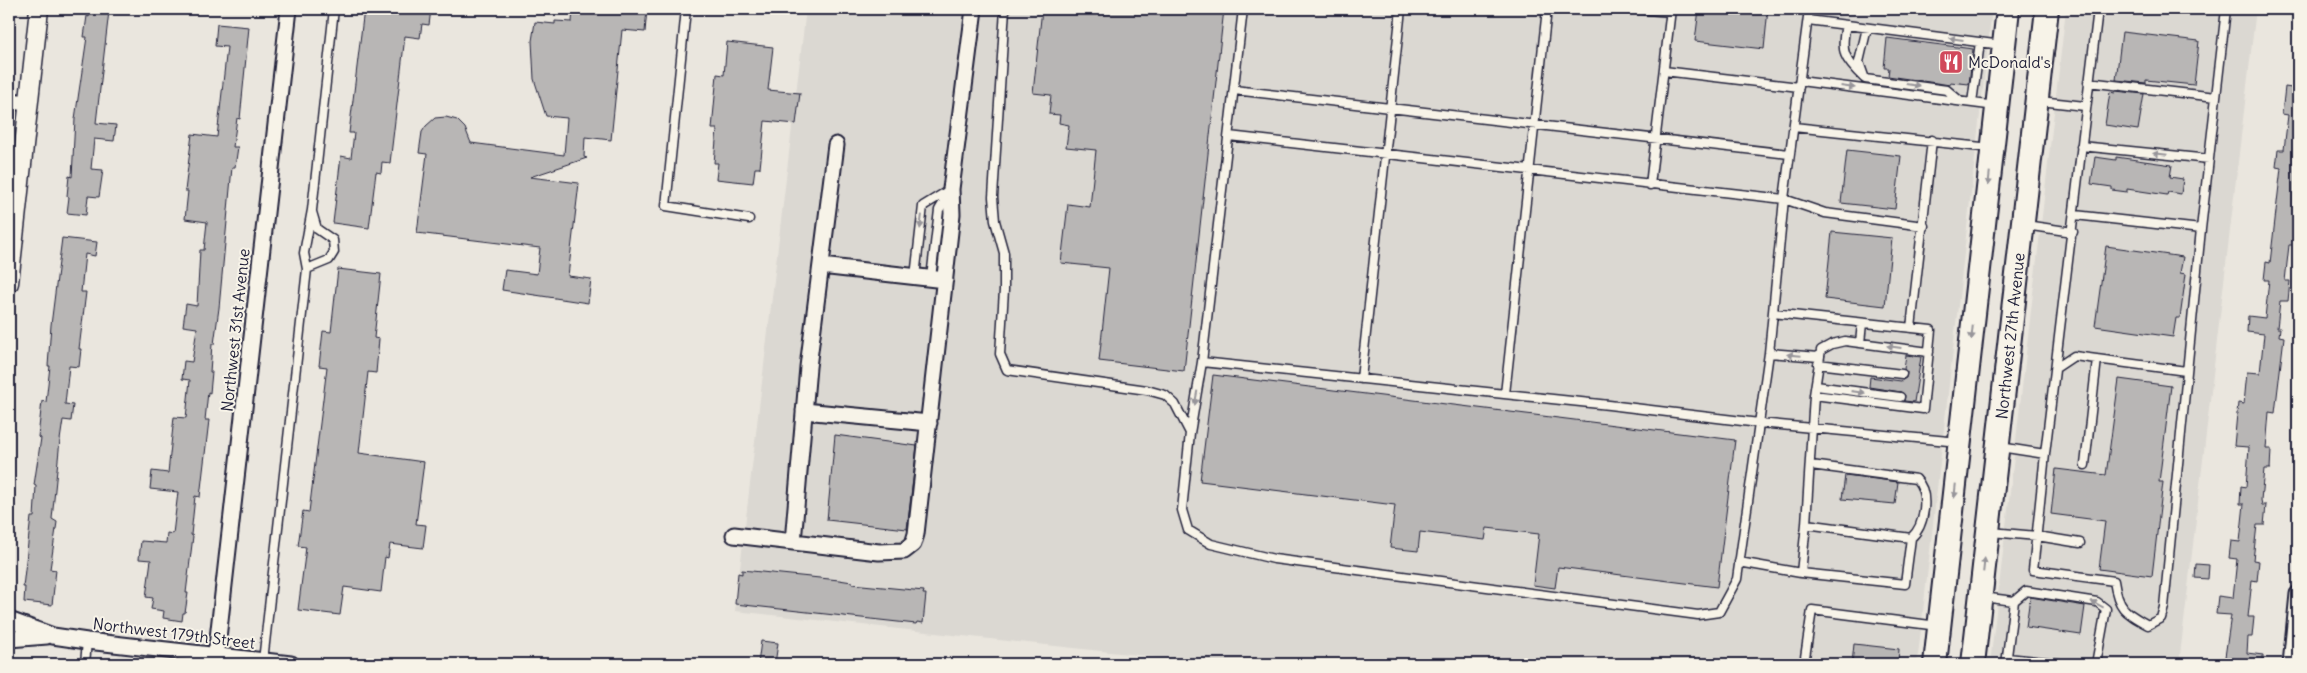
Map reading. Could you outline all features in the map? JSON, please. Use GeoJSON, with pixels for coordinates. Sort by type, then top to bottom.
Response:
{"type":"FeatureCollection","features":[{"type":"Feature","properties":{"kind":"main road"},"geometry":{"type":"LineString","coordinates":[[1935,664],[2008,9]]}},
{"type":"Feature","properties":{"kind":"main road","name":"Northwest 27th Avenue"},"geometry":{"type":"LineString","coordinates":[[1973,664],[2047,9]]}},
{"type":"Feature","properties":{"kind":"main road"},"geometry":{"type":"LineString","coordinates":[[1960,442],[1997,447]]}},
{"type":"Feature","properties":{"kind":"street"},"geometry":{"type":"LineString","coordinates":[[9,283],[39,9]]}},
{"type":"Feature","properties":{"kind":"street","name":"Northwest 31st Avenue"},"geometry":{"type":"LineString","coordinates":[[216,656],[289,9]]}},
{"type":"Feature","properties":{"kind":"street"},"geometry":{"type":"LineString","coordinates":[[734,535],[879,552],[904,551],[913,544],[929,423],[938,279],[952,214],[951,189],[974,9]]}},
{"type":"Feature","properties":{"kind":"street"},"geometry":{"type":"LineString","coordinates":[[9,101],[29,103]]}},
{"type":"Feature","properties":{"kind":"street"},"geometry":{"type":"LineString","coordinates":[[793,542],[804,411],[836,145]]}},
{"type":"Feature","properties":{"kind":"street"},"geometry":{"type":"LineString","coordinates":[[822,266],[938,279]]}},
{"type":"Feature","properties":{"kind":"street"},"geometry":{"type":"LineString","coordinates":[[804,411],[929,423]]}},
{"type":"Feature","properties":{"kind":"street"},"geometry":{"type":"LineString","coordinates":[[2291,664],[2298,594]]}},
{"type":"Feature","properties":{"kind":"street","name":"Northwest 179th Street"},"geometry":{"type":"LineString","coordinates":[[9,620],[53,636],[291,664]]}},
{"type":"Feature","properties":{"kind":"street","name":"Northwest 179th Street"},"geometry":{"type":"LineString","coordinates":[[9,639],[53,636]]}},
{"type":"Feature","properties":{"kind":"lane"},"geometry":{"type":"LineString","coordinates":[[263,661],[307,269],[304,253],[312,210],[334,9]]}},
{"type":"Feature","properties":{"kind":"lane"},"geometry":{"type":"LineString","coordinates":[[686,9],[666,206],[749,219]]}},
{"type":"Feature","properties":{"kind":"lane"},"geometry":{"type":"LineString","coordinates":[[1005,9],[992,197],[995,221],[1004,253],[1000,354],[1007,370],[1146,390],[1165,395],[1175,404],[1190,433]]}},
{"type":"Feature","properties":{"kind":"lane"},"geometry":{"type":"LineString","coordinates":[[1243,9],[1202,362],[1190,433],[1182,510],[1188,530],[1211,544],[1274,559],[1698,615],[1719,612],[1737,579],[1769,353],[1789,154],[1809,9]]}},
{"type":"Feature","properties":{"kind":"lane"},"geometry":{"type":"LineString","coordinates":[[1361,379],[1401,9]]}},
{"type":"Feature","properties":{"kind":"lane"},"geometry":{"type":"LineString","coordinates":[[1505,394],[1547,9]]}},
{"type":"Feature","properties":{"kind":"lane"},"geometry":{"type":"LineString","coordinates":[[1635,9],[1671,11],[1650,185]]}},
{"type":"Feature","properties":{"kind":"lane"},"geometry":{"type":"LineString","coordinates":[[2098,9],[2085,106],[2073,232],[2045,454],[2033,570],[2114,582],[2117,601],[2133,617],[2148,625],[2160,618],[2164,607],[2200,229],[2226,9],[2222,9]]}},
{"type":"Feature","properties":{"kind":"lane"},"geometry":{"type":"LineString","coordinates":[[1808,20],[2004,45]]}},
{"type":"Feature","properties":{"kind":"lane"},"geometry":{"type":"LineString","coordinates":[[1846,25],[1843,49],[1848,62],[1865,79],[1947,90],[1962,102]]}},
{"type":"Feature","properties":{"kind":"lane"},"geometry":{"type":"LineString","coordinates":[[1865,79],[1859,62],[1867,28]]}},
{"type":"Feature","properties":{"kind":"lane"},"geometry":{"type":"LineString","coordinates":[[1972,103],[1980,42]]}},
{"type":"Feature","properties":{"kind":"lane"},"geometry":{"type":"LineString","coordinates":[[1664,71],[1998,106]]}},
{"type":"Feature","properties":{"kind":"lane"},"geometry":{"type":"LineString","coordinates":[[2088,82],[2216,97]]}},
{"type":"Feature","properties":{"kind":"lane"},"geometry":{"type":"LineString","coordinates":[[1234,90],[1789,154]]}},
{"type":"Feature","properties":{"kind":"lane"},"geometry":{"type":"LineString","coordinates":[[2036,100],[2085,106]]}},
{"type":"Feature","properties":{"kind":"lane"},"geometry":{"type":"LineString","coordinates":[[1794,127],[1932,140],[1993,148]]}},
{"type":"Feature","properties":{"kind":"lane"},"geometry":{"type":"LineString","coordinates":[[1229,136],[1784,199],[1825,213],[1924,226]]}},
{"type":"Feature","properties":{"kind":"lane"},"geometry":{"type":"LineString","coordinates":[[1911,328],[1924,226],[1932,140]]}},
{"type":"Feature","properties":{"kind":"lane"},"geometry":{"type":"LineString","coordinates":[[2082,146],[2209,159]]}},
{"type":"Feature","properties":{"kind":"lane"},"geometry":{"type":"LineString","coordinates":[[915,277],[923,206],[951,189]]}},
{"type":"Feature","properties":{"kind":"lane"},"geometry":{"type":"LineString","coordinates":[[307,269],[329,260],[334,252],[333,240],[317,229],[312,210]]}},
{"type":"Feature","properties":{"kind":"lane"},"geometry":{"type":"LineString","coordinates":[[2074,215],[2200,229]]}},
{"type":"Feature","properties":{"kind":"lane"},"geometry":{"type":"LineString","coordinates":[[2022,225],[2073,232]]}},
{"type":"Feature","properties":{"kind":"lane"},"geometry":{"type":"LineString","coordinates":[[1773,313],[1931,330],[1923,409],[1814,395]]}},
{"type":"Feature","properties":{"kind":"lane"},"geometry":{"type":"LineString","coordinates":[[1860,343],[1862,323]]}},
{"type":"Feature","properties":{"kind":"lane"},"geometry":{"type":"LineString","coordinates":[[1801,573],[1814,395],[1821,350],[1832,344],[1845,341],[1929,352]]}},
{"type":"Feature","properties":{"kind":"lane"},"geometry":{"type":"LineString","coordinates":[[1769,353],[1902,374]]}},
{"type":"Feature","properties":{"kind":"lane"},"geometry":{"type":"LineString","coordinates":[[2056,368],[2074,356],[2186,371]]}},
{"type":"Feature","properties":{"kind":"lane"},"geometry":{"type":"LineString","coordinates":[[2085,465],[2097,359]]}},
{"type":"Feature","properties":{"kind":"lane"},"geometry":{"type":"LineString","coordinates":[[1202,362],[1759,423],[1960,442]]}},
{"type":"Feature","properties":{"kind":"lane"},"geometry":{"type":"LineString","coordinates":[[1917,376],[1926,377]]}},
{"type":"Feature","properties":{"kind":"lane"},"geometry":{"type":"LineString","coordinates":[[1816,386],[1900,397]]}},
{"type":"Feature","properties":{"kind":"lane"},"geometry":{"type":"LineString","coordinates":[[1914,399],[1924,400]]}},
{"type":"Feature","properties":{"kind":"lane"},"geometry":{"type":"LineString","coordinates":[[1997,447],[2045,454]]}},
{"type":"Feature","properties":{"kind":"lane"},"geometry":{"type":"LineString","coordinates":[[1806,524],[1911,538],[1919,532],[1924,493],[1922,484],[1916,479],[1810,465]]}},
{"type":"Feature","properties":{"kind":"lane"},"geometry":{"type":"LineString","coordinates":[[1988,532],[2036,536],[2080,543]]}},
{"type":"Feature","properties":{"kind":"lane"},"geometry":{"type":"LineString","coordinates":[[1739,562],[1801,573],[1905,584],[1911,538]]}},
{"type":"Feature","properties":{"kind":"lane"},"geometry":{"type":"LineString","coordinates":[[2066,664],[2006,661],[2014,601],[2026,591],[2097,602],[2106,609],[2096,664]]}},
{"type":"Feature","properties":{"kind":"lane"},"geometry":{"type":"LineString","coordinates":[[1980,597],[2014,601]]}},
{"type":"Feature","properties":{"kind":"lane"},"geometry":{"type":"LineString","coordinates":[[1804,664],[1812,610],[1940,626]]}},
{"type":"Feature","properties":{"kind":"lane"},"geometry":{"type":"LineString","coordinates":[[86,664],[87,641]]}},
{"type":"Feature","properties":{"kind":"shaded area"},"geometry":{"type":"Polygon","coordinates":[[[806,9],[1992,9],[1917,664],[1219,664],[735,611],[806,9]]]}},
{"type":"Feature","properties":{"kind":"shaded area"},"geometry":{"type":"Polygon","coordinates":[[[2066,9],[2256,9],[2179,664],[1990,664],[2066,9]]]}},
{"type":"Feature","properties":{"kind":"building"},"geometry":{"type":"Polygon","coordinates":[[[90,9],[109,11],[96,123],[116,125],[114,141],[94,139],[91,169],[103,170],[99,197],[88,196],[86,215],[67,213],[69,197],[67,196],[69,176],[72,177],[75,119],[87,37],[84,37],[90,9]]]}},
{"type":"Feature","properties":{"kind":"building"},"geometry":{"type":"Polygon","coordinates":[[[364,9],[431,9],[429,25],[422,24],[420,38],[405,36],[390,163],[382,162],[381,173],[376,172],[369,228],[333,223],[341,156],[351,158],[354,133],[349,133],[364,9]]]}},
{"type":"Feature","properties":{"kind":"building"},"geometry":{"type":"Polygon","coordinates":[[[573,9],[647,9],[645,32],[622,30],[611,140],[585,137],[584,157],[587,158],[530,177],[579,183],[568,276],[591,279],[588,303],[502,290],[505,270],[537,274],[540,248],[417,233],[427,154],[419,153],[422,132],[435,118],[446,117],[457,120],[465,128],[471,143],[564,155],[567,118],[546,116],[534,79],[532,41],[535,22],[555,24],[555,21],[572,22],[573,9]]]}},
{"type":"Feature","properties":{"kind":"building"},"geometry":{"type":"Polygon","coordinates":[[[1042,9],[1224,9],[1184,371],[1099,361],[1109,268],[1061,263],[1068,204],[1090,207],[1096,150],[1066,147],[1069,125],[1059,123],[1060,115],[1049,114],[1051,95],[1033,93],[1042,9]]]}},
{"type":"Feature","properties":{"kind":"building"},"geometry":{"type":"Polygon","coordinates":[[[1699,9],[1768,9],[1764,49],[1695,41],[1699,9]]]}},
{"type":"Feature","properties":{"kind":"building"},"geometry":{"type":"Polygon","coordinates":[[[217,24],[249,27],[240,119],[237,118],[233,147],[238,147],[235,167],[232,167],[219,308],[214,344],[212,344],[210,372],[212,372],[205,420],[209,420],[200,497],[195,496],[191,535],[193,536],[186,593],[188,593],[182,621],[163,618],[164,611],[151,609],[153,598],[146,597],[151,560],[139,559],[141,541],[166,543],[167,533],[173,534],[178,492],[150,489],[152,471],[168,473],[174,417],[186,418],[190,380],[182,379],[184,361],[192,362],[197,328],[183,326],[186,304],[197,306],[200,250],[204,250],[207,222],[185,219],[188,191],[185,191],[192,134],[217,137],[227,47],[215,46],[217,24]]]}},
{"type":"Feature","properties":{"kind":"building"},"geometry":{"type":"Polygon","coordinates":[[[2122,32],[2199,41],[2194,85],[2146,80],[2146,83],[2116,80],[2122,32]]]}},
{"type":"Feature","properties":{"kind":"building"},"geometry":{"type":"Polygon","coordinates":[[[1887,38],[1973,49],[1969,84],[1950,82],[1950,85],[1888,76],[1889,68],[1884,68],[1887,38]]]}},
{"type":"Feature","properties":{"kind":"building"},"geometry":{"type":"Polygon","coordinates":[[[727,42],[773,47],[768,90],[800,93],[796,124],[765,121],[760,168],[755,168],[753,183],[716,179],[718,163],[714,163],[717,129],[712,129],[717,74],[724,75],[727,42]]]}},
{"type":"Feature","properties":{"kind":"building"},"geometry":{"type":"Polygon","coordinates":[[[2285,87],[2298,89],[2298,210],[2294,245],[2289,245],[2285,281],[2290,281],[2288,301],[2280,301],[2277,328],[2280,328],[2279,336],[2284,337],[2275,413],[2269,412],[2266,449],[2271,449],[2270,469],[2264,469],[2261,500],[2262,505],[2266,505],[2264,525],[2257,525],[2253,560],[2259,561],[2257,581],[2252,580],[2248,617],[2254,617],[2252,637],[2248,637],[2247,653],[2263,655],[2263,664],[2224,664],[2231,615],[2216,614],[2218,596],[2233,598],[2237,559],[2229,558],[2231,541],[2240,542],[2244,504],[2240,504],[2241,486],[2246,487],[2249,447],[2234,446],[2238,403],[2244,404],[2247,372],[2260,373],[2264,334],[2247,332],[2248,316],[2265,318],[2269,280],[2264,280],[2266,262],[2270,263],[2281,168],[2276,167],[2278,150],[2284,150],[2288,115],[2282,114],[2285,87]]]}},
{"type":"Feature","properties":{"kind":"building"},"geometry":{"type":"Polygon","coordinates":[[[2115,91],[2144,94],[2138,130],[2105,125],[2110,92],[2115,93],[2115,91]]]}},
{"type":"Feature","properties":{"kind":"building"},"geometry":{"type":"Polygon","coordinates":[[[1847,150],[1901,156],[1895,209],[1841,203],[1847,150]]]}},
{"type":"Feature","properties":{"kind":"building"},"geometry":{"type":"Polygon","coordinates":[[[2095,157],[2116,160],[2116,157],[2172,165],[2170,177],[2183,179],[2181,194],[2168,192],[2167,195],[2127,189],[2127,192],[2112,190],[2112,187],[2091,184],[2095,157]]]}},
{"type":"Feature","properties":{"kind":"building"},"geometry":{"type":"Polygon","coordinates":[[[1832,232],[1892,238],[1885,306],[1825,299],[1832,232]]]}},
{"type":"Feature","properties":{"kind":"building"},"geometry":{"type":"Polygon","coordinates":[[[62,238],[97,242],[95,256],[85,254],[81,292],[86,292],[79,349],[81,349],[79,367],[69,366],[65,404],[73,405],[71,421],[63,420],[60,440],[52,519],[57,522],[50,569],[56,570],[52,605],[24,602],[25,587],[23,587],[31,517],[34,517],[36,486],[34,485],[41,438],[38,437],[42,401],[46,402],[50,366],[48,366],[51,325],[62,238]]]}},
{"type":"Feature","properties":{"kind":"building"},"geometry":{"type":"Polygon","coordinates":[[[2106,246],[2183,257],[2180,273],[2186,274],[2180,318],[2176,318],[2173,337],[2095,326],[2106,246]]]}},
{"type":"Feature","properties":{"kind":"building"},"geometry":{"type":"Polygon","coordinates":[[[338,269],[381,274],[374,338],[379,339],[376,373],[368,372],[359,453],[424,462],[416,524],[426,525],[423,548],[390,544],[388,558],[385,557],[381,592],[344,587],[340,615],[298,610],[306,547],[298,546],[303,511],[309,512],[327,367],[319,366],[323,331],[331,332],[338,269]]]}},
{"type":"Feature","properties":{"kind":"building"},"geometry":{"type":"Polygon","coordinates":[[[1906,355],[1921,357],[1914,402],[1904,401],[1905,395],[1901,392],[1869,387],[1870,377],[1901,381],[1906,378],[1907,372],[1904,369],[1906,355]]]}},
{"type":"Feature","properties":{"kind":"building"},"geometry":{"type":"Polygon","coordinates":[[[1213,375],[1735,440],[1717,587],[1558,567],[1555,588],[1533,585],[1539,534],[1487,528],[1485,540],[1420,532],[1418,551],[1390,548],[1395,505],[1200,481],[1213,375]]]}},
{"type":"Feature","properties":{"kind":"building"},"geometry":{"type":"Polygon","coordinates":[[[2119,379],[2171,386],[2159,482],[2163,482],[2152,576],[2099,569],[2105,521],[2051,514],[2056,469],[2106,475],[2119,379]]]}},
{"type":"Feature","properties":{"kind":"building"},"geometry":{"type":"Polygon","coordinates":[[[835,435],[917,446],[907,529],[827,520],[835,435]]]}},
{"type":"Feature","properties":{"kind":"building"},"geometry":{"type":"Polygon","coordinates":[[[1845,475],[1898,482],[1895,504],[1842,499],[1845,475]]]}},
{"type":"Feature","properties":{"kind":"building"},"geometry":{"type":"Polygon","coordinates":[[[2196,564],[2209,565],[2208,579],[2195,578],[2196,564]]]}},
{"type":"Feature","properties":{"kind":"building"},"geometry":{"type":"Polygon","coordinates":[[[742,570],[924,591],[923,594],[926,594],[923,623],[917,622],[916,624],[735,604],[738,573],[742,574],[742,570]]]}},
{"type":"Feature","properties":{"kind":"building"},"geometry":{"type":"Polygon","coordinates":[[[2030,597],[2085,606],[2081,635],[2026,627],[2030,597]]]}},
{"type":"Feature","properties":{"kind":"building"},"geometry":{"type":"Polygon","coordinates":[[[761,641],[778,643],[775,664],[758,664],[761,641]]]}},
{"type":"Feature","properties":{"kind":"building"},"geometry":{"type":"Polygon","coordinates":[[[1854,644],[1899,649],[1898,664],[1852,664],[1854,644]]]}},
{"type":"Feature","properties":{"kind":"place","name":"McDonald's"},"geometry":{"type":"Point","coordinates":[1951,62]}}]}
